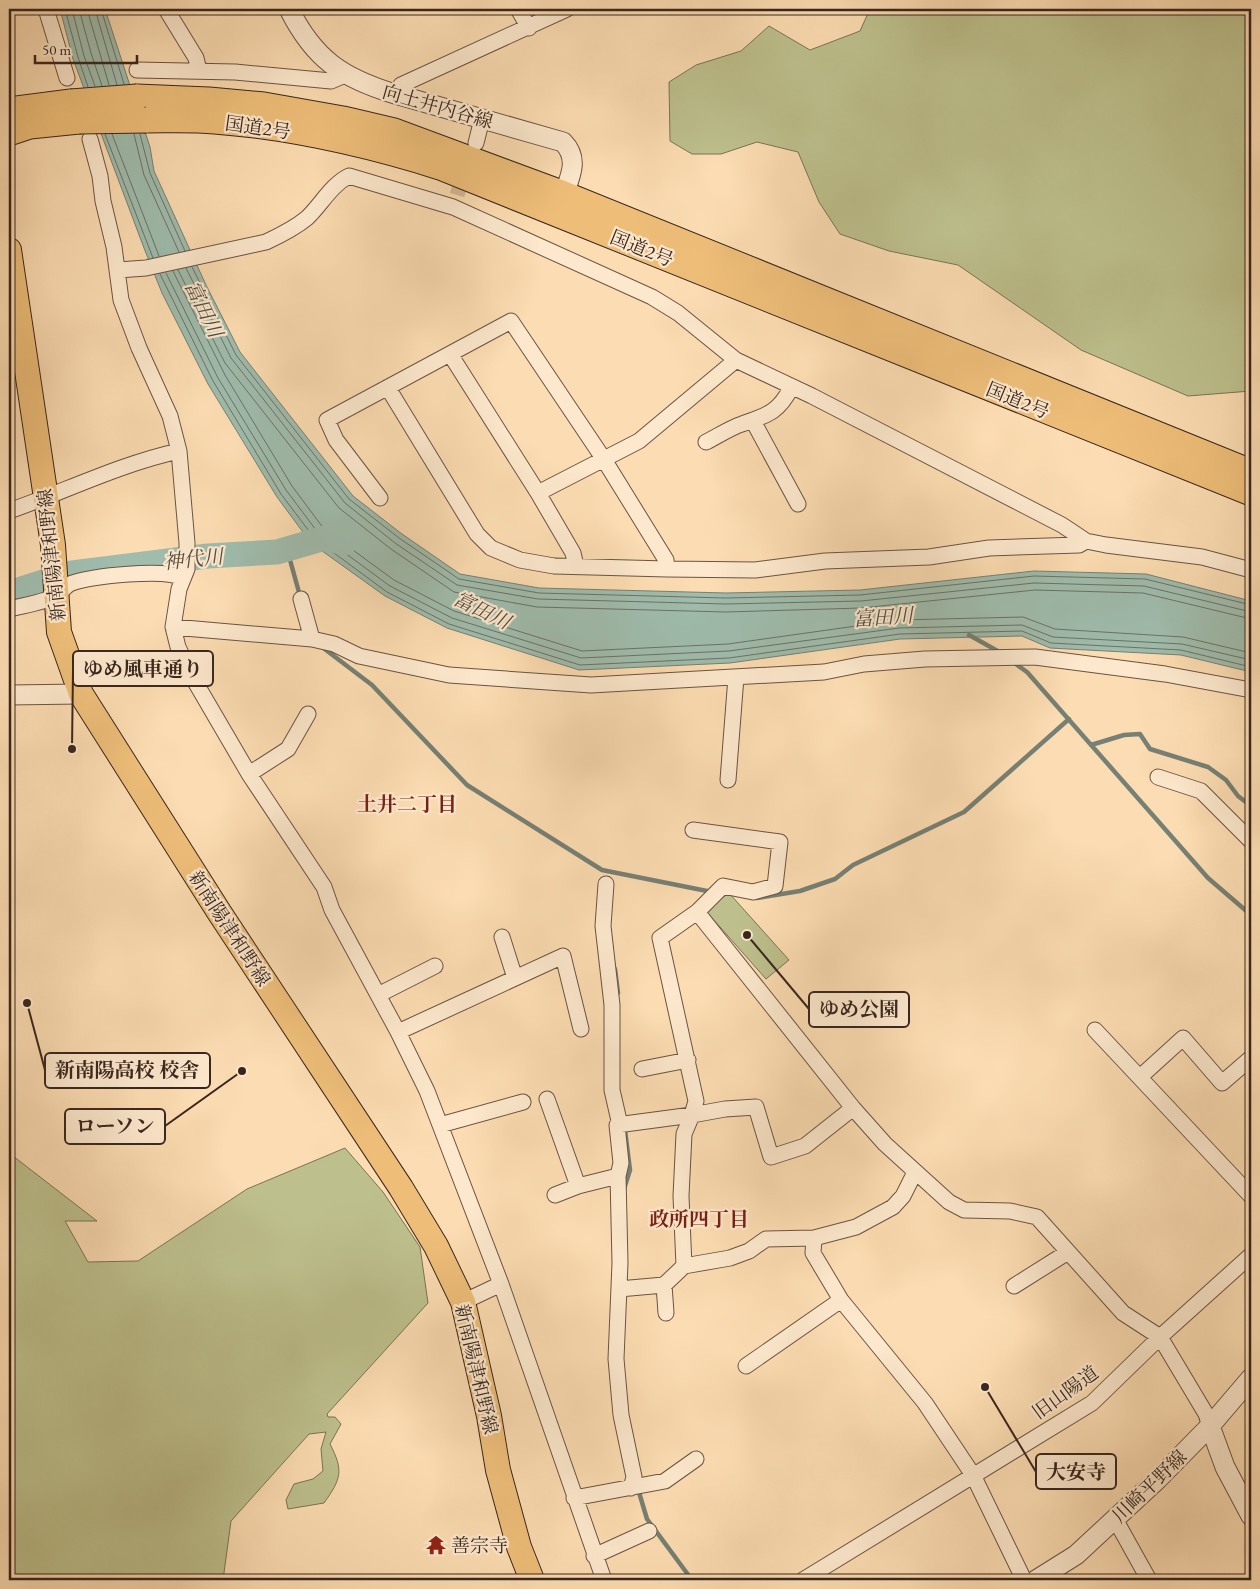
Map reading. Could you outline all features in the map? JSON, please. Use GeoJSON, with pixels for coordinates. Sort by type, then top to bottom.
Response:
{"type":"FeatureCollection","features":[{"type":"Feature","properties":{"kind":"highway","name":"国道2号"},"geometry":{"type":"LineString","coordinates":[[9,110],[141,109],[209,100],[264,105],[343,119],[394,131],[564,194],[1251,472]]}},
{"type":"Feature","properties":{"kind":"highway","name":"国道2号"},"geometry":{"type":"LineString","coordinates":[[141,109],[214,121],[275,127],[381,148],[440,167],[1251,493]]}},
{"type":"Feature","properties":{"kind":"highway","name":"国道2号"},"geometry":{"type":"LineString","coordinates":[[9,133],[77,110]]}},
{"type":"Feature","properties":{"kind":"main road","name":"新南陽津和野線"},"geometry":{"type":"LineString","coordinates":[[9,250],[47,498],[59,632],[81,694],[218,912],[401,1188],[436,1246],[463,1302],[489,1416],[498,1470],[518,1547],[532,1580]]}},
{"type":"Feature","properties":{"kind":"street"},"geometry":{"type":"LineString","coordinates":[[46,9],[77,110],[100,176],[118,270],[121,300],[139,348],[170,416],[179,451],[187,542],[185,574],[179,588],[173,627],[178,647],[190,673],[249,774],[324,887],[332,910],[398,1032],[427,1091],[501,1284],[594,1556],[604,1580]]}},
{"type":"Feature","properties":{"kind":"street"},"geometry":{"type":"LineString","coordinates":[[166,9],[196,58],[199,71]]}},
{"type":"Feature","properties":{"kind":"street","name":"向土井内谷線"},"geometry":{"type":"LineString","coordinates":[[289,9],[313,48],[345,75],[368,86],[563,142],[570,149],[573,159],[572,172],[564,194]]}},
{"type":"Feature","properties":{"kind":"street"},"geometry":{"type":"LineString","coordinates":[[518,9],[529,28]]}},
{"type":"Feature","properties":{"kind":"street"},"geometry":{"type":"LineString","coordinates":[[395,94],[401,85],[567,9]]}},
{"type":"Feature","properties":{"kind":"street"},"geometry":{"type":"LineString","coordinates":[[137,70],[199,71],[331,81],[345,75]]}},
{"type":"Feature","properties":{"kind":"street"},"geometry":{"type":"LineString","coordinates":[[476,142],[482,119]]}},
{"type":"Feature","properties":{"kind":"street"},"geometry":{"type":"LineString","coordinates":[[118,270],[146,268],[266,242],[283,234],[307,217],[341,180],[348,176],[455,201],[652,297],[678,313],[736,360],[791,388],[812,396],[1062,524],[1086,540],[1106,545],[1202,556],[1251,570]]}},
{"type":"Feature","properties":{"kind":"street"},"geometry":{"type":"LineString","coordinates":[[380,498],[336,440],[327,420],[511,321],[603,458],[666,560],[667,569]]}},
{"type":"Feature","properties":{"kind":"street"},"geometry":{"type":"LineString","coordinates":[[450,354],[538,493],[573,553],[576,566]]}},
{"type":"Feature","properties":{"kind":"street"},"geometry":{"type":"LineString","coordinates":[[538,493],[639,441],[736,360]]}},
{"type":"Feature","properties":{"kind":"street"},"geometry":{"type":"LineString","coordinates":[[388,388],[477,534],[491,548],[520,560],[554,566],[754,570],[834,561],[929,557],[989,548],[1079,545],[1086,540]]}},
{"type":"Feature","properties":{"kind":"street"},"geometry":{"type":"LineString","coordinates":[[706,442],[741,424],[753,421],[776,410],[791,388]]}},
{"type":"Feature","properties":{"kind":"street"},"geometry":{"type":"LineString","coordinates":[[753,421],[798,504]]}},
{"type":"Feature","properties":{"kind":"street"},"geometry":{"type":"LineString","coordinates":[[9,511],[47,498],[93,477],[154,456],[179,451]]}},
{"type":"Feature","properties":{"kind":"street"},"geometry":{"type":"LineString","coordinates":[[9,609],[56,583],[71,584],[122,575],[185,574]]}},
{"type":"Feature","properties":{"kind":"street"},"geometry":{"type":"LineString","coordinates":[[301,599],[312,640]]}},
{"type":"Feature","properties":{"kind":"street"},"geometry":{"type":"LineString","coordinates":[[173,627],[312,640],[334,644],[359,656],[449,675],[591,685],[824,672],[864,664],[925,659],[1035,656],[1165,674],[1251,690]]}},
{"type":"Feature","properties":{"kind":"street"},"geometry":{"type":"LineString","coordinates":[[728,780],[736,677]]}},
{"type":"Feature","properties":{"kind":"street"},"geometry":{"type":"LineString","coordinates":[[9,696],[81,694]]}},
{"type":"Feature","properties":{"kind":"street"},"geometry":{"type":"LineString","coordinates":[[249,774],[288,749],[308,714]]}},
{"type":"Feature","properties":{"kind":"street"},"geometry":{"type":"LineString","coordinates":[[1158,777],[1201,791],[1251,841]]}},
{"type":"Feature","properties":{"kind":"street"},"geometry":{"type":"LineString","coordinates":[[684,1266],[681,1196],[684,1134],[696,1100],[660,938],[697,912],[723,886],[753,892],[775,886],[780,842],[693,830]]}},
{"type":"Feature","properties":{"kind":"street"},"geometry":{"type":"LineString","coordinates":[[606,884],[603,926],[612,1005],[612,1090],[620,1125]]}},
{"type":"Feature","properties":{"kind":"street"},"geometry":{"type":"LineString","coordinates":[[697,912],[853,1108],[885,1144],[915,1172],[949,1202],[964,1210],[1010,1212],[1037,1217],[1123,1313],[1160,1337],[1206,1414],[1225,1467],[1251,1516]]}},
{"type":"Feature","properties":{"kind":"street"},"geometry":{"type":"LineString","coordinates":[[502,937],[515,978]]}},
{"type":"Feature","properties":{"kind":"street"},"geometry":{"type":"LineString","coordinates":[[398,1032],[563,956],[581,1030]]}},
{"type":"Feature","properties":{"kind":"street"},"geometry":{"type":"LineString","coordinates":[[378,995],[435,966]]}},
{"type":"Feature","properties":{"kind":"street"},"geometry":{"type":"LineString","coordinates":[[1095,1030],[1251,1196]]}},
{"type":"Feature","properties":{"kind":"street"},"geometry":{"type":"LineString","coordinates":[[1140,1077],[1183,1038],[1222,1083],[1251,1058]]}},
{"type":"Feature","properties":{"kind":"street"},"geometry":{"type":"LineString","coordinates":[[642,1069],[688,1060]]}},
{"type":"Feature","properties":{"kind":"street"},"geometry":{"type":"LineString","coordinates":[[547,1099],[578,1186]]}},
{"type":"Feature","properties":{"kind":"street"},"geometry":{"type":"LineString","coordinates":[[440,1125],[515,1101]]}},
{"type":"Feature","properties":{"kind":"street"},"geometry":{"type":"LineString","coordinates":[[631,1488],[634,1477],[621,1415],[616,1359],[619,1289],[618,1176],[621,1163],[617,1125],[725,1109],[756,1107],[772,1157],[805,1146],[853,1108]]}},
{"type":"Feature","properties":{"kind":"street"},"geometry":{"type":"LineString","coordinates":[[619,1289],[664,1285],[684,1266],[730,1258],[748,1251],[766,1239],[814,1238],[856,1227],[893,1207],[903,1196],[915,1172]]}},
{"type":"Feature","properties":{"kind":"street"},"geometry":{"type":"LineString","coordinates":[[555,1195],[578,1186],[618,1176]]}},
{"type":"Feature","properties":{"kind":"street"},"geometry":{"type":"LineString","coordinates":[[814,1238],[813,1253],[841,1300],[925,1403],[973,1475],[1024,1580]]}},
{"type":"Feature","properties":{"kind":"street"},"geometry":{"type":"LineString","coordinates":[[1014,1286],[1068,1252]]}},
{"type":"Feature","properties":{"kind":"street","name":"旧山陽道"},"geometry":{"type":"LineString","coordinates":[[803,1580],[822,1576],[973,1475],[1092,1403],[1160,1337],[1251,1255]]}},
{"type":"Feature","properties":{"kind":"street"},"geometry":{"type":"LineString","coordinates":[[463,1302],[501,1284]]}},
{"type":"Feature","properties":{"kind":"street"},"geometry":{"type":"LineString","coordinates":[[664,1285],[666,1313]]}},
{"type":"Feature","properties":{"kind":"street"},"geometry":{"type":"LineString","coordinates":[[746,1366],[841,1300]]}},
{"type":"Feature","properties":{"kind":"street","name":"川崎平野線"},"geometry":{"type":"LineString","coordinates":[[1036,1580],[1076,1555],[1158,1479],[1210,1426],[1251,1378]]}},
{"type":"Feature","properties":{"kind":"street"},"geometry":{"type":"LineString","coordinates":[[574,1498],[665,1481],[696,1459]]}},
{"type":"Feature","properties":{"kind":"street"},"geometry":{"type":"LineString","coordinates":[[1115,1519],[1149,1580]]}},
{"type":"Feature","properties":{"kind":"street"},"geometry":{"type":"LineString","coordinates":[[594,1556],[649,1531]]}},
{"type":"Feature","properties":{"kind":"green space"},"geometry":{"type":"Polygon","coordinates":[[[870,9],[1251,9],[1251,391],[1188,396],[1081,350],[958,265],[889,251],[840,234],[819,202],[798,152],[757,142],[721,154],[692,154],[670,141],[669,82],[696,65],[741,51],[769,26],[810,50],[860,31],[870,9]]]}},
{"type":"Feature","properties":{"kind":"green space"},"geometry":{"type":"Polygon","coordinates":[[[729,893],[789,960],[766,979],[705,910],[729,893]]]}},
{"type":"Feature","properties":{"kind":"green space"},"geometry":{"type":"Polygon","coordinates":[[[345,1148],[383,1192],[420,1247],[428,1303],[327,1414],[328,1417],[335,1417],[341,1424],[330,1444],[337,1461],[339,1475],[324,1503],[288,1509],[286,1500],[294,1484],[313,1479],[323,1471],[321,1449],[326,1432],[309,1434],[231,1521],[223,1580],[9,1580],[9,1157],[13,1156],[97,1221],[65,1221],[88,1262],[138,1261],[247,1189],[345,1148]]]}},
{"type":"Feature","properties":{"kind":"water","name":"富田川"},"geometry":{"type":"Polygon","coordinates":[[[60,9],[105,9],[150,147],[154,171],[206,285],[240,352],[353,496],[402,534],[460,574],[539,588],[726,593],[860,590],[1034,571],[1146,574],[1251,601],[1251,672],[1181,655],[1050,648],[1022,636],[900,639],[730,663],[579,670],[447,628],[385,596],[311,543],[277,497],[208,384],[162,293],[144,248],[73,59],[60,9]]]}},
{"type":"Feature","properties":{"kind":"waterway","name":"神代川"},"geometry":{"type":"LineString","coordinates":[[9,593],[72,573],[208,556],[277,552],[325,538],[344,543]]}},
{"type":"Feature","properties":{"kind":"waterway"},"geometry":{"type":"LineString","coordinates":[[287,549],[300,596]]}},
{"type":"Feature","properties":{"kind":"waterway"},"geometry":{"type":"LineString","coordinates":[[969,635],[1003,654]]}},
{"type":"Feature","properties":{"kind":"waterway"},"geometry":{"type":"LineString","coordinates":[[322,647],[372,685],[467,785],[602,870],[712,892]]}},
{"type":"Feature","properties":{"kind":"waterway"},"geometry":{"type":"LineString","coordinates":[[1013,662],[1027,672],[1208,878],[1251,915]]}},
{"type":"Feature","properties":{"kind":"waterway"},"geometry":{"type":"LineString","coordinates":[[757,898],[800,891],[835,879],[853,865],[964,812],[1069,719]]}},
{"type":"Feature","properties":{"kind":"waterway"},"geometry":{"type":"LineString","coordinates":[[1091,745],[1124,735],[1140,734],[1150,749],[1208,767],[1226,780],[1238,796],[1251,806]]}},
{"type":"Feature","properties":{"kind":"waterway"},"geometry":{"type":"LineString","coordinates":[[615,969],[618,993]]}},
{"type":"Feature","properties":{"kind":"waterway"},"geometry":{"type":"LineString","coordinates":[[624,1189],[630,1170],[625,1130]]}},
{"type":"Feature","properties":{"kind":"waterway"},"geometry":{"type":"LineString","coordinates":[[638,1489],[647,1519],[692,1580]]}},
{"type":"Feature","properties":{"kind":"tunnel"},"geometry":{"type":"LineString","coordinates":[[457,195],[465,170]]}},
{"type":"Feature","properties":{"kind":"place","name":"ゆめ風車通り"},"geometry":{"type":"Point","coordinates":[72,749]}},
{"type":"Feature","properties":{"kind":"place","name":"ゆめ公園"},"geometry":{"type":"Point","coordinates":[747,935]}},
{"type":"Feature","properties":{"kind":"place","name":"新南陽高校 校舎"},"geometry":{"type":"Point","coordinates":[27,1003]}},
{"type":"Feature","properties":{"kind":"place","name":"ローソン"},"geometry":{"type":"Point","coordinates":[242,1071]}},
{"type":"Feature","properties":{"kind":"place","name":"大安寺"},"geometry":{"type":"Point","coordinates":[985,1387]}},
{"type":"Feature","properties":{"kind":"place","name":"善宗寺"},"geometry":{"type":"Point","coordinates":[436,1545]}},
{"type":"Feature","properties":{"kind":"district","name":"土井二丁目"},"geometry":{"type":"Point","coordinates":[407,804]}},
{"type":"Feature","properties":{"kind":"district","name":"政所四丁目"},"geometry":{"type":"Point","coordinates":[699,1219]}}]}
